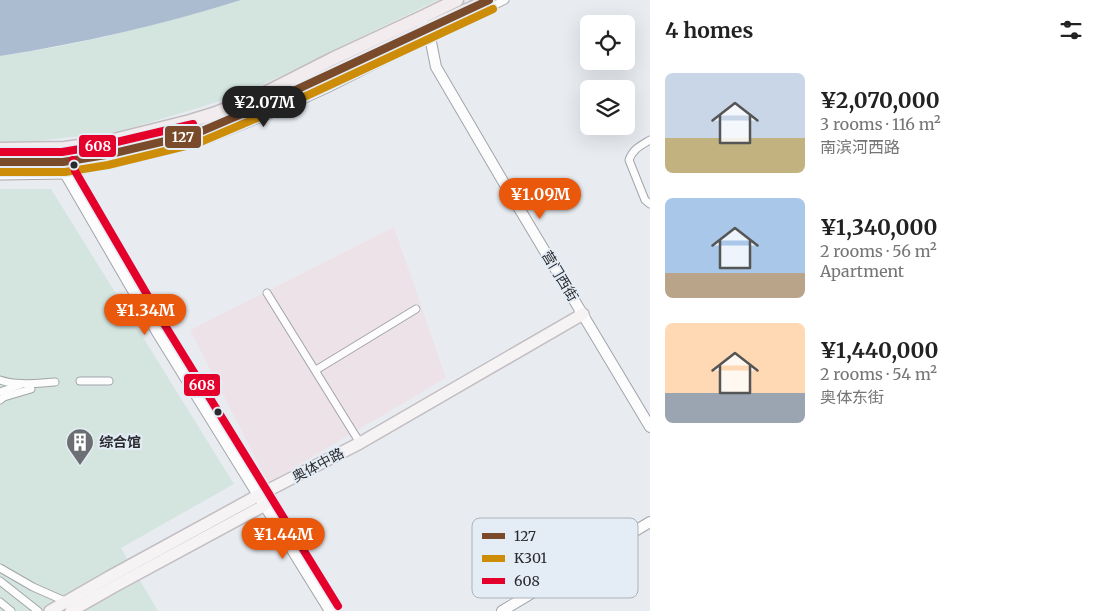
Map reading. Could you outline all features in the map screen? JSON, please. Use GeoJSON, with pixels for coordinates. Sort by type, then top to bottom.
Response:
{"type":"FeatureCollection","features":[{"type":"Feature","properties":{"kind":"highway"},"geometry":{"type":"LineString","coordinates":[[0,149],[65,148],[102,144],[216,113],[267,92],[332,59],[425,28],[457,0]]}},
{"type":"Feature","properties":{"kind":"highway"},"geometry":{"type":"LineString","coordinates":[[0,162],[64,168],[106,155],[195,134],[272,102],[425,28],[489,0]]}},
{"type":"Feature","properties":{"kind":"main road","name":"奥体中路"},"geometry":{"type":"LineString","coordinates":[[50,611],[69,606],[109,577],[262,500],[583,314]]}},
{"type":"Feature","properties":{"kind":"street"},"geometry":{"type":"LineString","coordinates":[[425,28],[505,0]]}},
{"type":"Feature","properties":{"kind":"street","name":"营门西街"},"geometry":{"type":"LineString","coordinates":[[425,28],[436,67],[500,178],[650,427]]}},
{"type":"Feature","properties":{"kind":"street"},"geometry":{"type":"LineString","coordinates":[[650,140],[637,147],[631,153],[629,160],[645,200],[650,204]]}},
{"type":"Feature","properties":{"kind":"street"},"geometry":{"type":"LineString","coordinates":[[65,148],[64,168],[157,332],[330,611]]}},
{"type":"Feature","properties":{"kind":"street"},"geometry":{"type":"LineString","coordinates":[[0,176],[64,168]]}},
{"type":"Feature","properties":{"kind":"street"},"geometry":{"type":"LineString","coordinates":[[267,293],[360,443]]}},
{"type":"Feature","properties":{"kind":"street"},"geometry":{"type":"LineString","coordinates":[[316,370],[416,309]]}},
{"type":"Feature","properties":{"kind":"street"},"geometry":{"type":"LineString","coordinates":[[0,380],[22,384],[55,382]]}},
{"type":"Feature","properties":{"kind":"street"},"geometry":{"type":"LineString","coordinates":[[80,381],[109,381]]}},
{"type":"Feature","properties":{"kind":"street"},"geometry":{"type":"LineString","coordinates":[[0,392],[22,384]]}},
{"type":"Feature","properties":{"kind":"street"},"geometry":{"type":"LineString","coordinates":[[0,400],[31,389]]}},
{"type":"Feature","properties":{"kind":"street"},"geometry":{"type":"LineString","coordinates":[[638,529],[650,522]]}},
{"type":"Feature","properties":{"kind":"street"},"geometry":{"type":"LineString","coordinates":[[0,568],[32,588],[69,606]]}},
{"type":"Feature","properties":{"kind":"street"},"geometry":{"type":"LineString","coordinates":[[0,581],[38,611]]}},
{"type":"Feature","properties":{"kind":"street"},"geometry":{"type":"LineString","coordinates":[[502,611],[524,598]]}},
{"type":"Feature","properties":{"kind":"street"},"geometry":{"type":"LineString","coordinates":[[0,602],[11,611]]}},
{"type":"Feature","properties":{"kind":"shaded area"},"geometry":{"type":"Polygon","coordinates":[[[241,0],[438,0],[241,95],[118,132],[27,142],[0,142],[0,56],[104,37],[241,0]]]}},
{"type":"Feature","properties":{"kind":"shaded area"},"geometry":{"type":"Polygon","coordinates":[[[0,189],[51,189],[234,484],[121,548],[158,611],[0,611],[0,189]]]}},
{"type":"Feature","properties":{"kind":"shaded area"},"geometry":{"type":"Polygon","coordinates":[[[394,227],[446,378],[268,483],[190,330],[394,227]]]}},
{"type":"Feature","properties":{"kind":"water"},"geometry":{"type":"Polygon","coordinates":[[[0,0],[241,0],[122,32],[0,56],[0,0]]]}},
{"type":"Feature","properties":{"kind":"transit line","name":"127"},"geometry":{"type":"LineString","coordinates":[[0,162],[63,162],[106,155],[195,134],[272,101],[489,0]]}},
{"type":"Feature","properties":{"kind":"transit line","name":"K301"},"geometry":{"type":"LineString","coordinates":[[0,172],[65,172],[108,165],[198,143],[276,110],[493,9]]}},
{"type":"Feature","properties":{"kind":"transit line","name":"608"},"geometry":{"type":"LineString","coordinates":[[0,152],[62,152],[104,145],[193,124]]}},
{"type":"Feature","properties":{"kind":"transit line","name":"608"},"geometry":{"type":"LineString","coordinates":[[73,160],[75,171],[166,327],[338,606]]}},
{"type":"Feature","properties":{"kind":"place","name":"综合馆"},"geometry":{"type":"Point","coordinates":[80,466]}}]}
